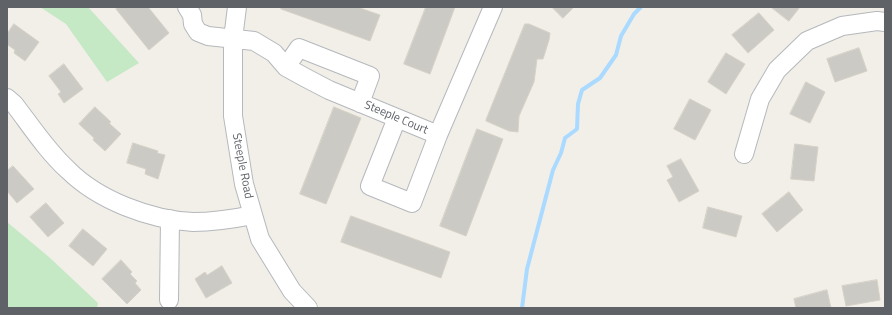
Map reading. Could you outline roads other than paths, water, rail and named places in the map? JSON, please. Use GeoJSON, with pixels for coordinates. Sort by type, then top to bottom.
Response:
{"type":"FeatureCollection","features":[{"type":"Feature","properties":{"kind":"street","name":"Steeple Court"},"geometry":{"type":"LineString","coordinates":[[187,7],[192,15],[193,24],[198,32],[208,36],[254,41],[274,53],[286,67],[318,84],[438,135],[493,7]]}},
{"type":"Feature","properties":{"kind":"street","name":"Steeple Road"},"geometry":{"type":"LineString","coordinates":[[237,7],[233,39],[233,116],[244,184],[260,238],[292,291],[308,308]]}},
{"type":"Feature","properties":{"kind":"street"},"geometry":{"type":"LineString","coordinates":[[744,154],[760,99],[777,70],[807,41],[842,26],[877,21],[885,22]]}},
{"type":"Feature","properties":{"kind":"street"},"geometry":{"type":"LineString","coordinates":[[286,67],[299,48],[370,76],[360,103]]}},
{"type":"Feature","properties":{"kind":"street"},"geometry":{"type":"LineString","coordinates":[[7,98],[14,104],[57,160],[92,189],[107,198],[139,211],[170,219],[193,222],[221,221],[253,215]]}},
{"type":"Feature","properties":{"kind":"street"},"geometry":{"type":"LineString","coordinates":[[397,118],[370,186],[412,203],[438,135]]}},
{"type":"Feature","properties":{"kind":"street"},"geometry":{"type":"LineString","coordinates":[[169,300],[170,219]]}},
{"type":"Feature","properties":{"kind":"waterway"},"geometry":{"type":"LineString","coordinates":[[522,308],[527,269],[553,170],[561,153],[565,138],[577,129],[578,104],[582,90],[600,78],[616,55],[621,36],[634,14],[641,7]]}}]}
